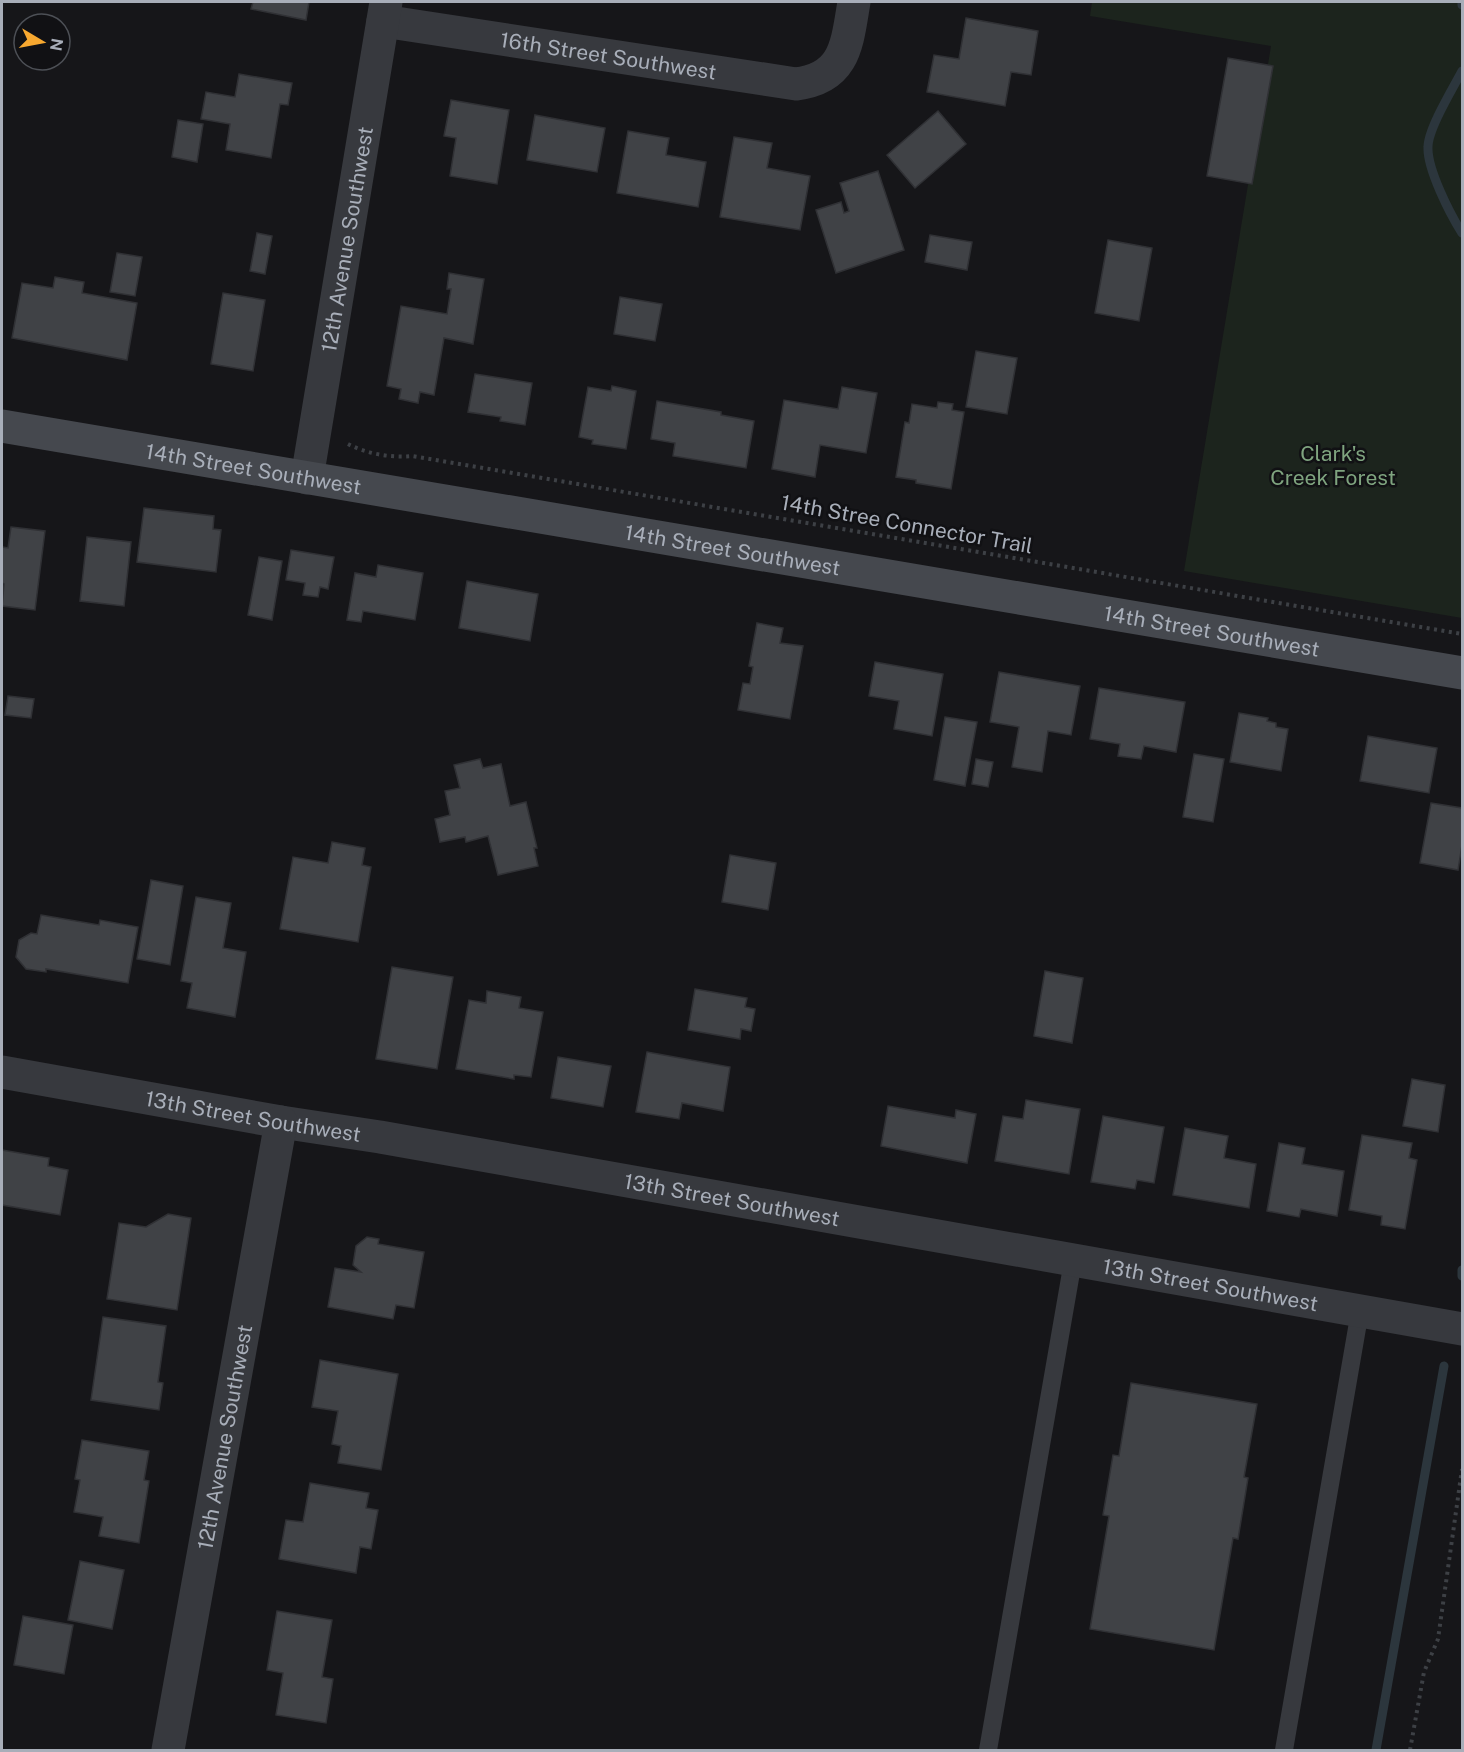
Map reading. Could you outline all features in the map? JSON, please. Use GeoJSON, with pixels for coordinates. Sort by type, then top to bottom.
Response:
{"type":"FeatureCollection","features":[{"type":"Feature","properties":{"kind":"street","name":"16th Street Southwest"},"geometry":{"type":"LineString","coordinates":[[384,11],[778,82],[807,82],[818,79],[831,70],[840,58],[846,45],[854,2]]}},
{"type":"Feature","properties":{"kind":"street","name":"12th Avenue Southwest"},"geometry":{"type":"LineString","coordinates":[[307,478],[384,11]]}},
{"type":"Feature","properties":{"kind":"street","name":"14th Street Southwest"},"geometry":{"type":"LineString","coordinates":[[2,426],[1462,674]]}},
{"type":"Feature","properties":{"kind":"street","name":"13th Street Southwest"},"geometry":{"type":"LineString","coordinates":[[2,1072],[1462,1329]]}},
{"type":"Feature","properties":{"kind":"street","name":"12th Avenue Southwest"},"geometry":{"type":"LineString","coordinates":[[168,1750],[281,1122]]}},
{"type":"Feature","properties":{"kind":"lane"},"geometry":{"type":"LineString","coordinates":[[988,1750],[1073,1261]]}},
{"type":"Feature","properties":{"kind":"lane"},"geometry":{"type":"LineString","coordinates":[[1284,1750],[1360,1311]]}},
{"type":"Feature","properties":{"kind":"path","name":"14th Stree Connector Trail"},"geometry":{"type":"LineString","coordinates":[[348,444],[359,450],[399,457],[412,456],[1462,634]]}},
{"type":"Feature","properties":{"kind":"path"},"geometry":{"type":"LineString","coordinates":[[1410,1750],[1424,1672],[1438,1639],[1462,1469]]}},
{"type":"Feature","properties":{"kind":"green space","name":"Clark's Creek Forest"},"geometry":{"type":"Polygon","coordinates":[[[1092,2],[1462,2],[1462,618],[1184,571],[1271,46],[1090,16],[1092,2]]]}},
{"type":"Feature","properties":{"kind":"building"},"geometry":{"type":"Polygon","coordinates":[[[253,2],[309,2],[306,20],[251,9],[253,2]]]}},
{"type":"Feature","properties":{"kind":"building"},"geometry":{"type":"Polygon","coordinates":[[[966,18],[1038,31],[1031,75],[1011,72],[1005,106],[927,92],[934,55],[959,59],[966,18]]]}},
{"type":"Feature","properties":{"kind":"building"},"geometry":{"type":"Polygon","coordinates":[[[1228,58],[1273,66],[1252,184],[1207,176],[1228,58]]]}},
{"type":"Feature","properties":{"kind":"building"},"geometry":{"type":"Polygon","coordinates":[[[239,74],[292,83],[288,105],[280,104],[271,158],[226,150],[230,124],[201,119],[206,92],[235,97],[239,74]]]}},
{"type":"Feature","properties":{"kind":"building"},"geometry":{"type":"Polygon","coordinates":[[[451,100],[509,110],[497,184],[450,176],[456,138],[444,136],[451,100]]]}},
{"type":"Feature","properties":{"kind":"building"},"geometry":{"type":"Polygon","coordinates":[[[938,111],[966,144],[915,188],[887,155],[938,111]]]}},
{"type":"Feature","properties":{"kind":"building"},"geometry":{"type":"Polygon","coordinates":[[[535,115],[605,128],[597,172],[527,160],[535,115]]]}},
{"type":"Feature","properties":{"kind":"building"},"geometry":{"type":"Polygon","coordinates":[[[178,120],[203,124],[197,162],[172,157],[178,120]]]}},
{"type":"Feature","properties":{"kind":"building"},"geometry":{"type":"Polygon","coordinates":[[[628,131],[669,138],[666,155],[706,162],[698,207],[617,193],[628,131]]]}},
{"type":"Feature","properties":{"kind":"building"},"geometry":{"type":"Polygon","coordinates":[[[734,137],[772,143],[767,168],[810,176],[800,230],[720,217],[734,137]]]}},
{"type":"Feature","properties":{"kind":"building"},"geometry":{"type":"Polygon","coordinates":[[[878,171],[904,250],[836,273],[816,210],[841,202],[844,213],[849,211],[840,183],[878,171]]]}},
{"type":"Feature","properties":{"kind":"building"},"geometry":{"type":"Polygon","coordinates":[[[257,233],[272,236],[265,274],[250,271],[257,233]]]}},
{"type":"Feature","properties":{"kind":"building"},"geometry":{"type":"Polygon","coordinates":[[[930,235],[972,242],[967,270],[925,262],[930,235]]]}},
{"type":"Feature","properties":{"kind":"building"},"geometry":{"type":"Polygon","coordinates":[[[1108,240],[1152,248],[1139,321],[1095,313],[1108,240]]]}},
{"type":"Feature","properties":{"kind":"building"},"geometry":{"type":"Polygon","coordinates":[[[117,253],[142,257],[135,296],[110,292],[117,253]]]}},
{"type":"Feature","properties":{"kind":"building"},"geometry":{"type":"Polygon","coordinates":[[[449,273],[484,279],[473,344],[444,338],[434,395],[420,392],[418,403],[399,399],[401,389],[387,386],[401,306],[447,314],[451,289],[447,289],[449,273]]]}},
{"type":"Feature","properties":{"kind":"building"},"geometry":{"type":"Polygon","coordinates":[[[55,277],[84,282],[82,293],[137,303],[127,360],[12,338],[22,283],[53,288],[55,277]]]}},
{"type":"Feature","properties":{"kind":"building"},"geometry":{"type":"Polygon","coordinates":[[[223,293],[265,300],[253,371],[211,364],[223,293]]]}},
{"type":"Feature","properties":{"kind":"building"},"geometry":{"type":"Polygon","coordinates":[[[620,297],[662,304],[655,341],[614,334],[620,297]]]}},
{"type":"Feature","properties":{"kind":"building"},"geometry":{"type":"Polygon","coordinates":[[[976,351],[1017,358],[1007,414],[966,407],[976,351]]]}},
{"type":"Feature","properties":{"kind":"building"},"geometry":{"type":"Polygon","coordinates":[[[475,374],[532,383],[525,425],[500,421],[501,417],[468,412],[475,374]]]}},
{"type":"Feature","properties":{"kind":"building"},"geometry":{"type":"Polygon","coordinates":[[[612,386],[636,391],[626,449],[592,444],[593,440],[579,437],[588,387],[611,391],[612,386]]]}},
{"type":"Feature","properties":{"kind":"building"},"geometry":{"type":"Polygon","coordinates":[[[842,387],[877,393],[866,453],[820,445],[815,477],[772,469],[784,400],[838,409],[842,387]]]}},
{"type":"Feature","properties":{"kind":"building"},"geometry":{"type":"Polygon","coordinates":[[[657,401],[721,412],[721,415],[754,421],[746,468],[673,456],[675,443],[651,439],[657,401]]]}},
{"type":"Feature","properties":{"kind":"building"},"geometry":{"type":"Polygon","coordinates":[[[938,402],[953,404],[952,410],[964,412],[951,489],[896,477],[905,422],[909,423],[912,404],[937,408],[938,402]]]}},
{"type":"Feature","properties":{"kind":"building"},"geometry":{"type":"Polygon","coordinates":[[[144,508],[214,516],[213,529],[221,530],[216,572],[137,562],[144,508]]]}},
{"type":"Feature","properties":{"kind":"building"},"geometry":{"type":"Polygon","coordinates":[[[11,527],[45,531],[35,610],[2,606],[4,584],[2,583],[2,547],[8,548],[11,527]]]}},
{"type":"Feature","properties":{"kind":"building"},"geometry":{"type":"Polygon","coordinates":[[[87,537],[131,542],[124,606],[80,601],[87,537]]]}},
{"type":"Feature","properties":{"kind":"building"},"geometry":{"type":"Polygon","coordinates":[[[291,550],[334,557],[328,589],[320,587],[318,597],[303,595],[305,583],[286,580],[291,550]]]}},
{"type":"Feature","properties":{"kind":"building"},"geometry":{"type":"Polygon","coordinates":[[[259,557],[282,561],[272,620],[248,615],[259,557]]]}},
{"type":"Feature","properties":{"kind":"building"},"geometry":{"type":"Polygon","coordinates":[[[378,565],[423,573],[415,620],[363,611],[361,622],[347,620],[355,573],[376,577],[378,565]]]}},
{"type":"Feature","properties":{"kind":"building"},"geometry":{"type":"Polygon","coordinates":[[[467,581],[538,594],[530,641],[459,628],[467,581]]]}},
{"type":"Feature","properties":{"kind":"building"},"geometry":{"type":"Polygon","coordinates":[[[757,623],[783,628],[780,643],[803,646],[790,719],[738,710],[743,683],[750,684],[753,667],[749,666],[757,623]]]}},
{"type":"Feature","properties":{"kind":"building"},"geometry":{"type":"Polygon","coordinates":[[[875,662],[943,674],[932,736],[894,729],[899,701],[869,696],[875,662]]]}},
{"type":"Feature","properties":{"kind":"building"},"geometry":{"type":"Polygon","coordinates":[[[999,672],[1080,686],[1071,735],[1048,731],[1042,772],[1012,767],[1019,727],[990,722],[999,672]]]}},
{"type":"Feature","properties":{"kind":"building"},"geometry":{"type":"Polygon","coordinates":[[[1099,688],[1185,702],[1176,752],[1144,746],[1141,759],[1118,756],[1120,744],[1090,739],[1099,688]]]}},
{"type":"Feature","properties":{"kind":"building"},"geometry":{"type":"Polygon","coordinates":[[[8,696],[34,699],[31,718],[5,715],[8,696]]]}},
{"type":"Feature","properties":{"kind":"building"},"geometry":{"type":"Polygon","coordinates":[[[1239,713],[1268,718],[1267,721],[1276,723],[1276,727],[1288,729],[1281,771],[1230,762],[1239,713]]]}},
{"type":"Feature","properties":{"kind":"building"},"geometry":{"type":"Polygon","coordinates":[[[945,717],[977,722],[965,786],[934,780],[945,717]]]}},
{"type":"Feature","properties":{"kind":"building"},"geometry":{"type":"Polygon","coordinates":[[[1368,736],[1437,748],[1429,793],[1360,781],[1368,736]]]}},
{"type":"Feature","properties":{"kind":"building"},"geometry":{"type":"Polygon","coordinates":[[[1194,754],[1224,759],[1213,822],[1183,817],[1194,754]]]}},
{"type":"Feature","properties":{"kind":"building"},"geometry":{"type":"Polygon","coordinates":[[[480,759],[483,768],[501,764],[510,806],[526,802],[537,848],[534,848],[538,866],[498,875],[488,836],[466,842],[465,837],[440,842],[435,819],[450,815],[445,791],[460,788],[454,765],[480,759]]]}},
{"type":"Feature","properties":{"kind":"building"},"geometry":{"type":"Polygon","coordinates":[[[976,759],[993,762],[988,787],[972,784],[976,759]]]}},
{"type":"Feature","properties":{"kind":"building"},"geometry":{"type":"Polygon","coordinates":[[[1431,803],[1462,808],[1462,845],[1458,870],[1420,863],[1431,803]]]}},
{"type":"Feature","properties":{"kind":"building"},"geometry":{"type":"Polygon","coordinates":[[[332,842],[365,848],[362,865],[371,867],[358,942],[280,929],[293,857],[328,863],[332,842]]]}},
{"type":"Feature","properties":{"kind":"building"},"geometry":{"type":"Polygon","coordinates":[[[730,855],[776,863],[768,910],[722,902],[730,855]]]}},
{"type":"Feature","properties":{"kind":"building"},"geometry":{"type":"Polygon","coordinates":[[[151,880],[183,886],[170,965],[137,959],[151,880]]]}},
{"type":"Feature","properties":{"kind":"building"},"geometry":{"type":"Polygon","coordinates":[[[196,897],[231,903],[223,948],[246,952],[235,1017],[187,1008],[192,983],[181,981],[196,897]]]}},
{"type":"Feature","properties":{"kind":"building"},"geometry":{"type":"Polygon","coordinates":[[[41,915],[99,925],[100,920],[138,927],[128,983],[46,969],[46,972],[26,969],[16,957],[19,940],[31,933],[37,934],[41,915]]]}},
{"type":"Feature","properties":{"kind":"building"},"geometry":{"type":"Polygon","coordinates":[[[392,967],[453,977],[437,1069],[376,1059],[392,967]]]}},
{"type":"Feature","properties":{"kind":"building"},"geometry":{"type":"Polygon","coordinates":[[[1045,971],[1083,978],[1072,1043],[1034,1036],[1045,971]]]}},
{"type":"Feature","properties":{"kind":"building"},"geometry":{"type":"Polygon","coordinates":[[[695,989],[747,998],[745,1007],[755,1009],[751,1031],[741,1029],[740,1039],[688,1030],[695,989]]]}},
{"type":"Feature","properties":{"kind":"building"},"geometry":{"type":"Polygon","coordinates":[[[487,991],[521,997],[519,1008],[543,1012],[531,1077],[514,1075],[514,1079],[456,1069],[469,1000],[486,1003],[487,991]]]}},
{"type":"Feature","properties":{"kind":"building"},"geometry":{"type":"Polygon","coordinates":[[[647,1052],[730,1067],[723,1111],[682,1103],[679,1119],[636,1112],[647,1052]]]}},
{"type":"Feature","properties":{"kind":"building"},"geometry":{"type":"Polygon","coordinates":[[[558,1057],[611,1066],[603,1107],[551,1098],[558,1057]]]}},
{"type":"Feature","properties":{"kind":"building"},"geometry":{"type":"Polygon","coordinates":[[[1412,1079],[1445,1085],[1438,1132],[1403,1126],[1412,1079]]]}},
{"type":"Feature","properties":{"kind":"building"},"geometry":{"type":"Polygon","coordinates":[[[1026,1100],[1080,1109],[1069,1174],[995,1161],[1003,1116],[1023,1119],[1026,1100]]]}},
{"type":"Feature","properties":{"kind":"building"},"geometry":{"type":"Polygon","coordinates":[[[888,1106],[955,1118],[956,1110],[976,1114],[967,1163],[881,1146],[888,1106]]]}},
{"type":"Feature","properties":{"kind":"building"},"geometry":{"type":"Polygon","coordinates":[[[1103,1116],[1164,1127],[1154,1183],[1137,1180],[1135,1189],[1091,1182],[1103,1116]]]}},
{"type":"Feature","properties":{"kind":"building"},"geometry":{"type":"Polygon","coordinates":[[[1185,1128],[1228,1136],[1224,1158],[1256,1164],[1249,1208],[1173,1195],[1185,1128]]]}},
{"type":"Feature","properties":{"kind":"building"},"geometry":{"type":"Polygon","coordinates":[[[1362,1135],[1412,1143],[1409,1158],[1417,1160],[1405,1229],[1381,1225],[1382,1216],[1349,1210],[1362,1135]]]}},
{"type":"Feature","properties":{"kind":"building"},"geometry":{"type":"Polygon","coordinates":[[[1279,1143],[1305,1148],[1302,1164],[1344,1171],[1337,1216],[1301,1209],[1299,1217],[1267,1211],[1279,1143]]]}},
{"type":"Feature","properties":{"kind":"building"},"geometry":{"type":"Polygon","coordinates":[[[2,1150],[49,1158],[48,1166],[68,1170],[60,1215],[2,1205],[2,1150]]]}},
{"type":"Feature","properties":{"kind":"building"},"geometry":{"type":"Polygon","coordinates":[[[168,1214],[191,1218],[177,1310],[107,1299],[119,1223],[146,1227],[168,1214]]]}},
{"type":"Feature","properties":{"kind":"building"},"geometry":{"type":"Polygon","coordinates":[[[367,1237],[379,1239],[378,1244],[424,1252],[414,1308],[396,1305],[393,1319],[328,1307],[335,1268],[361,1272],[353,1265],[356,1246],[367,1237]]]}},
{"type":"Feature","properties":{"kind":"building"},"geometry":{"type":"Polygon","coordinates":[[[103,1317],[166,1326],[158,1382],[163,1383],[159,1410],[91,1400],[103,1317]]]}},
{"type":"Feature","properties":{"kind":"building"},"geometry":{"type":"Polygon","coordinates":[[[320,1360],[398,1374],[381,1470],[338,1463],[341,1446],[332,1444],[338,1411],[312,1407],[320,1360]]]}},
{"type":"Feature","properties":{"kind":"building"},"geometry":{"type":"Polygon","coordinates":[[[1131,1383],[1257,1404],[1244,1477],[1248,1478],[1238,1539],[1233,1538],[1214,1650],[1090,1629],[1109,1516],[1103,1515],[1113,1455],[1119,1456],[1131,1383]]]}},
{"type":"Feature","properties":{"kind":"building"},"geometry":{"type":"Polygon","coordinates":[[[82,1440],[149,1451],[144,1480],[149,1481],[139,1543],[99,1536],[103,1517],[74,1512],[80,1480],[75,1479],[82,1440]]]}},
{"type":"Feature","properties":{"kind":"building"},"geometry":{"type":"Polygon","coordinates":[[[310,1483],[369,1493],[366,1508],[378,1510],[371,1549],[360,1547],[356,1573],[279,1559],[286,1520],[303,1522],[310,1483]]]}},
{"type":"Feature","properties":{"kind":"building"},"geometry":{"type":"Polygon","coordinates":[[[80,1561],[124,1570],[112,1629],[68,1620],[80,1561]]]}},
{"type":"Feature","properties":{"kind":"building"},"geometry":{"type":"Polygon","coordinates":[[[277,1611],[332,1620],[322,1677],[333,1679],[326,1723],[276,1715],[283,1673],[267,1670],[277,1611]]]}},
{"type":"Feature","properties":{"kind":"building"},"geometry":{"type":"Polygon","coordinates":[[[23,1616],[73,1625],[64,1674],[14,1665],[23,1616]]]}},
{"type":"Feature","properties":{"kind":"waterway"},"geometry":{"type":"LineString","coordinates":[[1462,71],[1436,120],[1428,147],[1435,179],[1462,233]]}},
{"type":"Feature","properties":{"kind":"waterway"},"geometry":{"type":"LineString","coordinates":[[1462,1270],[1462,1276]]}},
{"type":"Feature","properties":{"kind":"waterway"},"geometry":{"type":"LineString","coordinates":[[1376,1750],[1444,1366]]}}]}
